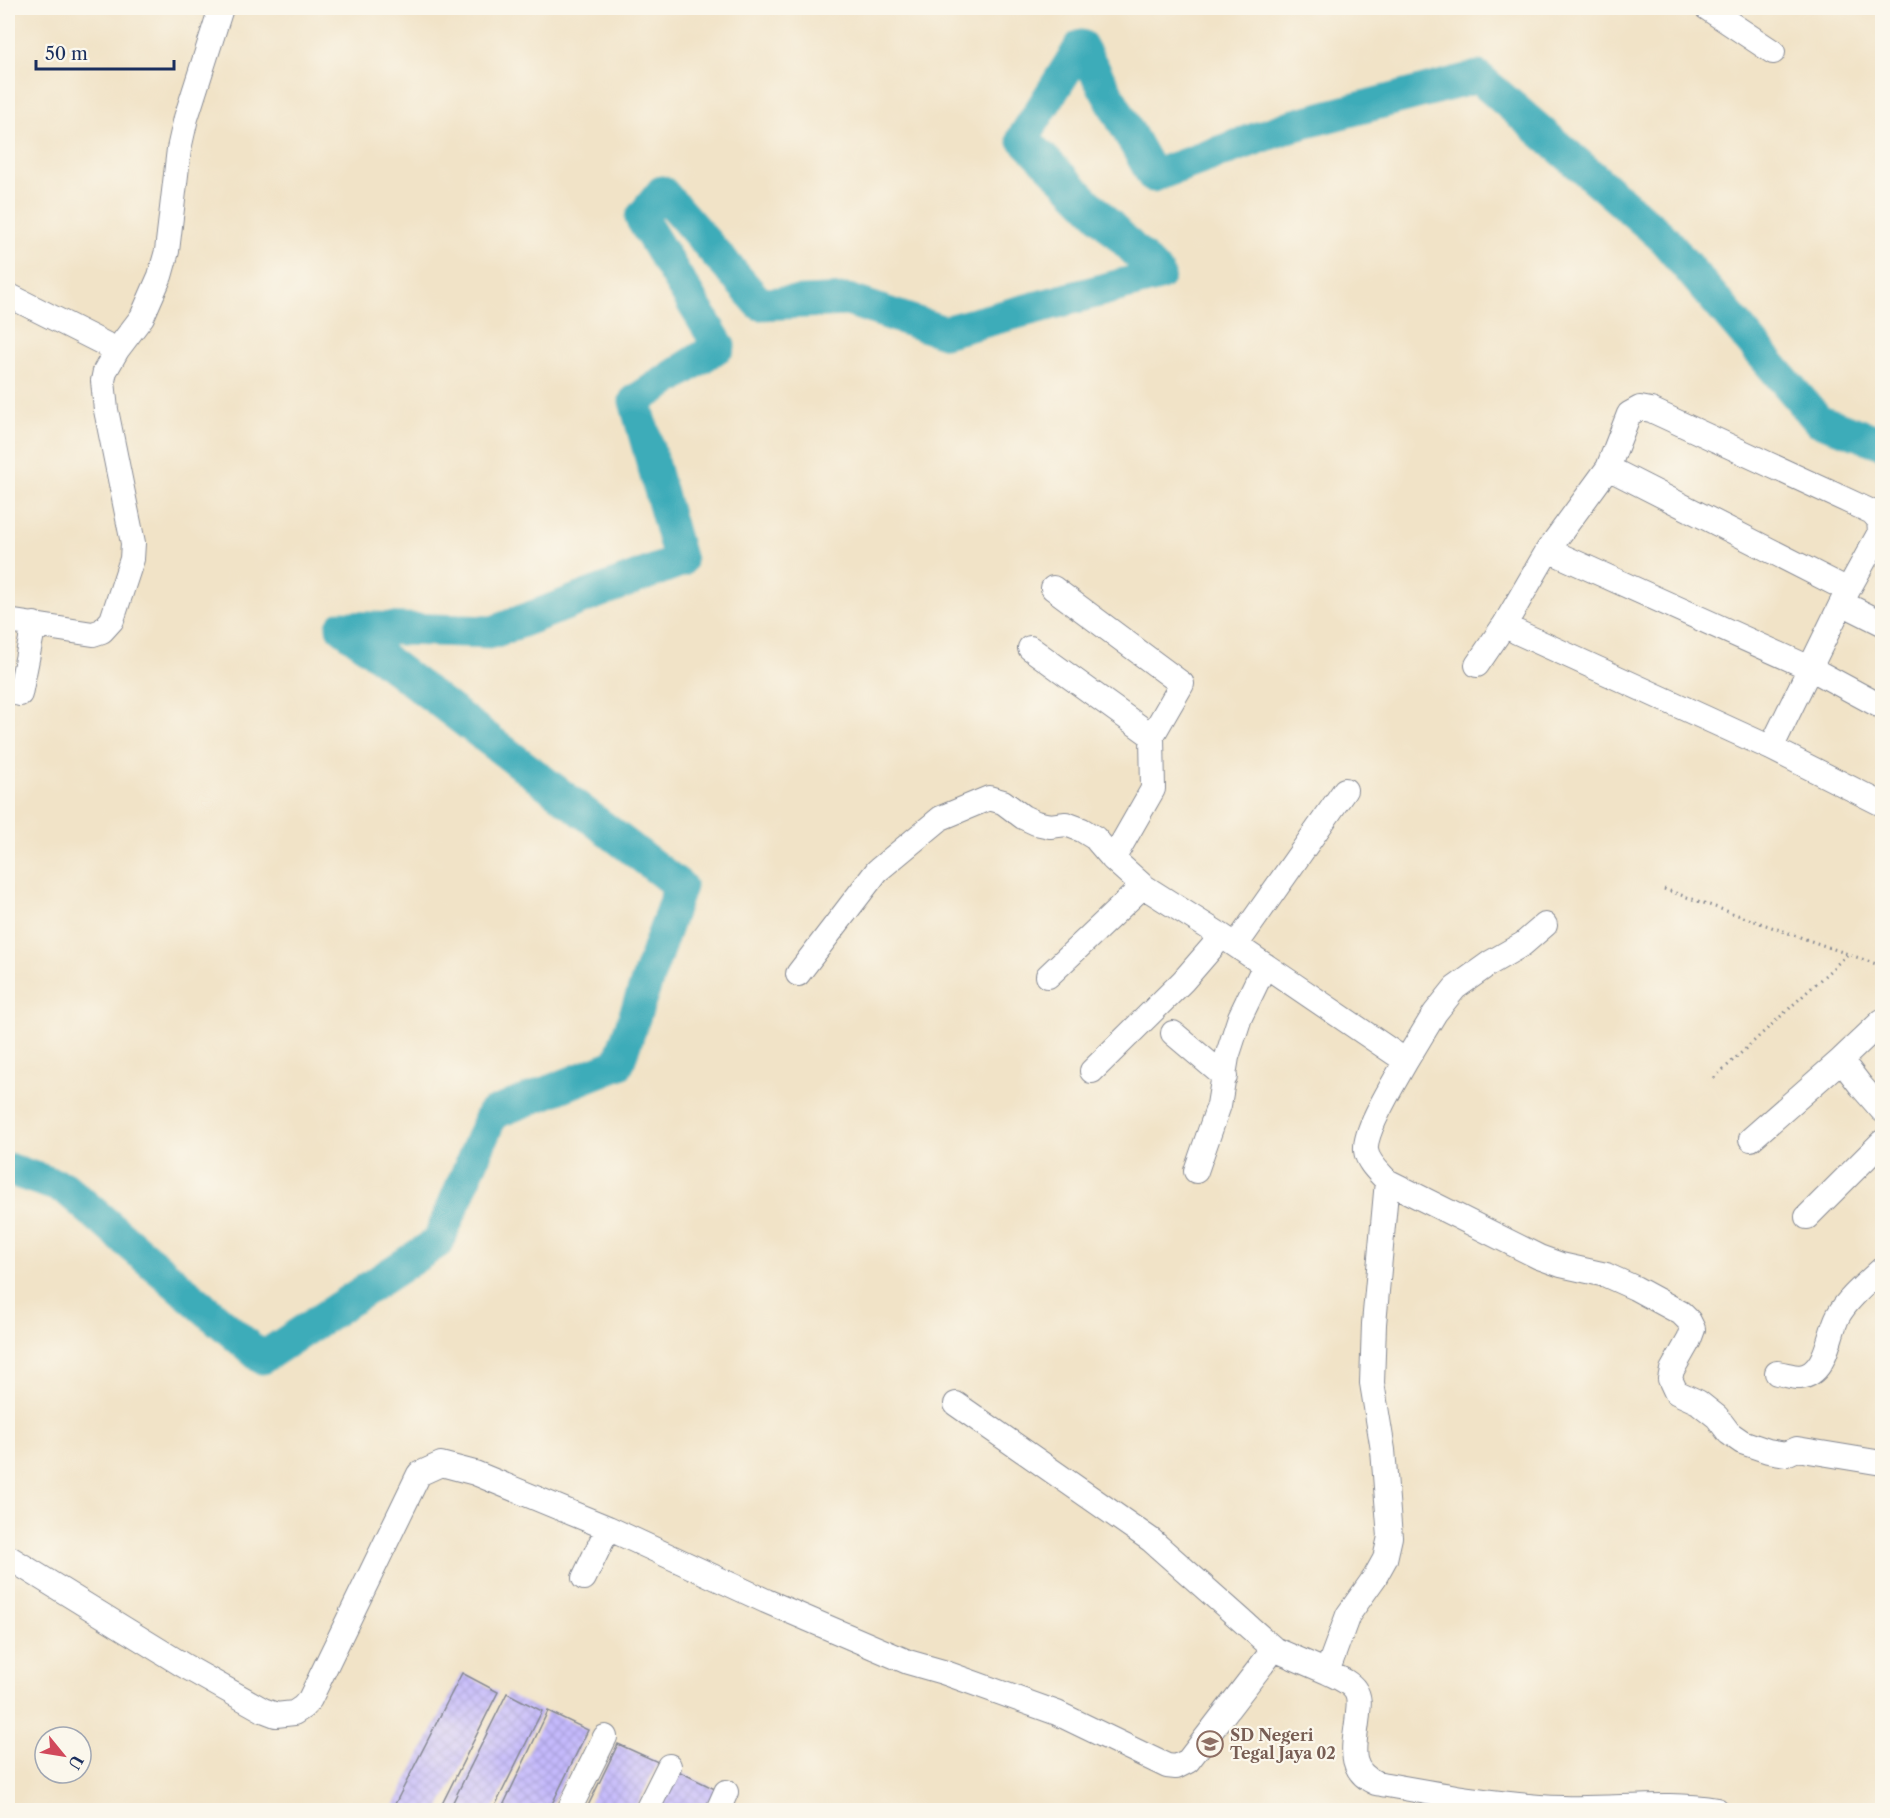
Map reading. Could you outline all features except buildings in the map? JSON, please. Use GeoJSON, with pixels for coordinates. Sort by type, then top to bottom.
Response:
{"type":"FeatureCollection","features":[{"type":"Feature","properties":{"kind":"street"},"geometry":{"type":"LineString","coordinates":[[8,621],[93,634],[102,631],[112,620],[132,559],[133,543],[106,410],[103,381],[105,371],[117,350],[142,317],[160,276],[167,251],[179,149],[186,118],[221,8]]}},
{"type":"Feature","properties":{"kind":"street"},"geometry":{"type":"LineString","coordinates":[[1707,8],[1773,52]]}},
{"type":"Feature","properties":{"kind":"street"},"geometry":{"type":"LineString","coordinates":[[8,296],[117,350]]}},
{"type":"Feature","properties":{"kind":"street"},"geometry":{"type":"LineString","coordinates":[[1477,665],[1505,624],[1548,550],[1608,468],[1629,414],[1640,408],[1651,410],[1872,512],[1879,520],[1880,532],[1845,597],[1771,748]]}},
{"type":"Feature","properties":{"kind":"street"},"geometry":{"type":"LineString","coordinates":[[1608,468],[1845,597],[1882,623]]}},
{"type":"Feature","properties":{"kind":"street"},"geometry":{"type":"LineString","coordinates":[[1548,550],[1810,668],[1882,707]]}},
{"type":"Feature","properties":{"kind":"street"},"geometry":{"type":"LineString","coordinates":[[1053,588],[1182,684],[1152,736],[1153,789],[1113,859]]}},
{"type":"Feature","properties":{"kind":"street"},"geometry":{"type":"LineString","coordinates":[[20,694],[34,624]]}},
{"type":"Feature","properties":{"kind":"street"},"geometry":{"type":"LineString","coordinates":[[1505,624],[1517,632],[1771,748],[1882,804]]}},
{"type":"Feature","properties":{"kind":"street"},"geometry":{"type":"LineString","coordinates":[[1030,648],[1152,736]]}},
{"type":"Feature","properties":{"kind":"street"},"geometry":{"type":"LineString","coordinates":[[1092,1071],[1183,981],[1229,941],[1346,790]]}},
{"type":"Feature","properties":{"kind":"street"},"geometry":{"type":"LineString","coordinates":[[798,974],[877,871],[941,818],[989,798],[1003,802],[1023,817],[1036,823],[1050,826],[1066,824],[1082,830],[1100,842],[1113,859],[1143,886],[1229,941],[1406,1061]]}},
{"type":"Feature","properties":{"kind":"street"},"geometry":{"type":"LineString","coordinates":[[1048,976],[1143,886]]}},
{"type":"Feature","properties":{"kind":"street"},"geometry":{"type":"LineString","coordinates":[[1545,925],[1523,944],[1490,963],[1455,988],[1435,1012],[1373,1121],[1365,1148],[1368,1158],[1387,1181],[1539,1257],[1561,1265],[1606,1275],[1681,1313],[1689,1321],[1692,1329],[1689,1341],[1672,1370],[1670,1379],[1676,1392],[1698,1402],[1717,1417],[1729,1433],[1742,1442],[1768,1451],[1786,1454],[1797,1449],[1882,1463]]}},
{"type":"Feature","properties":{"kind":"street"},"geometry":{"type":"LineString","coordinates":[[1196,1171],[1219,1105],[1227,1057],[1240,1017],[1264,965]]}},
{"type":"Feature","properties":{"kind":"street"},"geometry":{"type":"LineString","coordinates":[[1751,1139],[1882,1022]]}},
{"type":"Feature","properties":{"kind":"street"},"geometry":{"type":"LineString","coordinates":[[1173,1033],[1225,1077]]}},
{"type":"Feature","properties":{"kind":"street"},"geometry":{"type":"LineString","coordinates":[[1841,1060],[1882,1110]]}},
{"type":"Feature","properties":{"kind":"street"},"geometry":{"type":"LineString","coordinates":[[1807,1217],[1882,1142]]}},
{"type":"Feature","properties":{"kind":"street"},"geometry":{"type":"LineString","coordinates":[[1327,1672],[1348,1615],[1385,1559],[1390,1537],[1383,1450],[1372,1383],[1374,1324],[1387,1181]]}},
{"type":"Feature","properties":{"kind":"street"},"geometry":{"type":"LineString","coordinates":[[1777,1373],[1801,1377],[1814,1371],[1822,1361],[1838,1317],[1850,1300],[1882,1269]]}},
{"type":"Feature","properties":{"kind":"street"},"geometry":{"type":"LineString","coordinates":[[956,1404],[1151,1540],[1274,1649],[1348,1683],[1356,1691],[1359,1701],[1354,1762],[1358,1772],[1365,1778],[1452,1804],[1562,1808],[1684,1807],[1718,1810]]}},
{"type":"Feature","properties":{"kind":"street"},"geometry":{"type":"LineString","coordinates":[[8,1557],[183,1665],[276,1715],[294,1713],[310,1699],[419,1474],[441,1464],[468,1471],[608,1528],[908,1662],[943,1672],[1057,1713],[1167,1766],[1176,1767],[1188,1761],[1274,1649]]}},
{"type":"Feature","properties":{"kind":"street"},"geometry":{"type":"LineString","coordinates":[[584,1578],[608,1528]]}},
{"type":"Feature","properties":{"kind":"street"},"geometry":{"type":"LineString","coordinates":[[569,1810],[605,1737]]}},
{"type":"Feature","properties":{"kind":"street"},"geometry":{"type":"LineString","coordinates":[[646,1810],[669,1766]]}},
{"type":"Feature","properties":{"kind":"path"},"geometry":{"type":"LineString","coordinates":[[1665,889],[1879,965],[1882,969]]}},
{"type":"Feature","properties":{"kind":"path"},"geometry":{"type":"LineString","coordinates":[[1714,1078],[1847,955]]}},
{"type":"Feature","properties":{"kind":"waterway"},"geometry":{"type":"LineString","coordinates":[[8,1169],[65,1188],[262,1358],[438,1242],[492,1114],[618,1064],[680,886],[342,627],[493,632],[680,561],[635,401],[719,346],[641,218],[662,192],[760,304],[848,300],[944,332],[1159,275],[1023,138],[1081,46],[1153,176],[1291,126],[1478,77],[1661,236],[1818,420],[1882,443]]}},
{"type":"Feature","properties":{"kind":"place","name":"SD Negeri Tegal Jaya 02"},"geometry":{"type":"Point","coordinates":[1210,1744]}}]}
